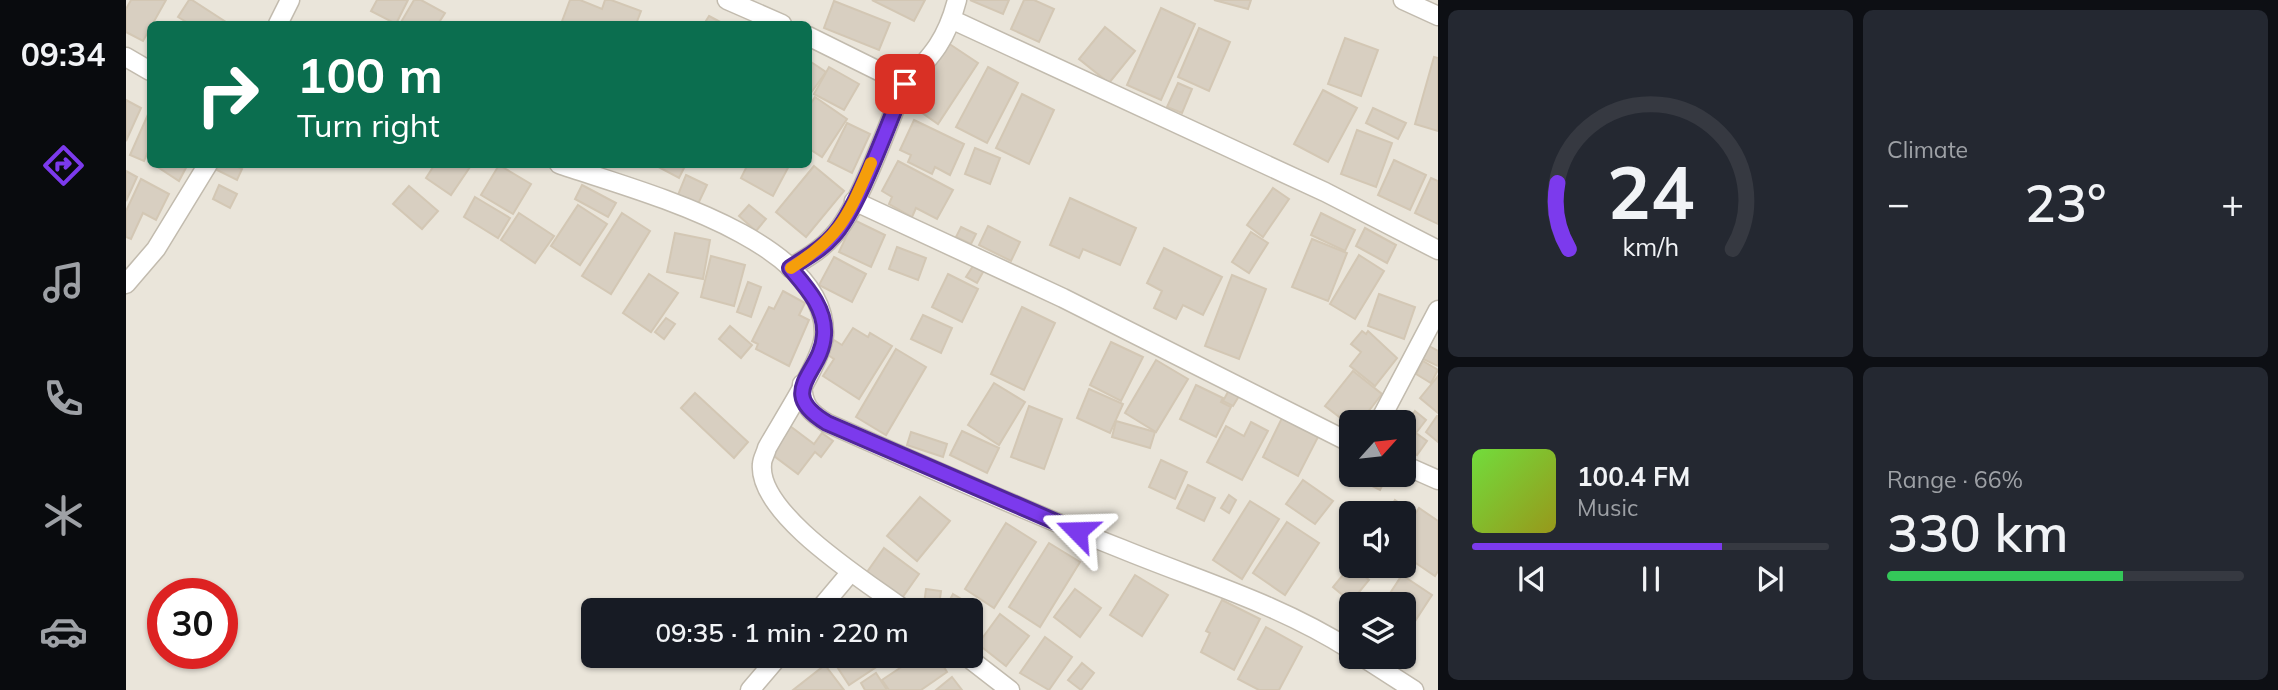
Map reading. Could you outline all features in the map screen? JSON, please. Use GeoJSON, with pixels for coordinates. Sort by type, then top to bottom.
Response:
{"type":"FeatureCollection","features":[{"type":"Feature","properties":{"kind":"street"},"geometry":{"type":"LineString","coordinates":[[280,21],[290,0]]}},
{"type":"Feature","properties":{"kind":"street"},"geometry":{"type":"LineString","coordinates":[[727,0],[775,21]]}},
{"type":"Feature","properties":{"kind":"street"},"geometry":{"type":"LineString","coordinates":[[790,268],[816,252],[836,234],[854,201],[905,84],[936,53],[953,20],[957,0]]}},
{"type":"Feature","properties":{"kind":"street"},"geometry":{"type":"LineString","coordinates":[[1403,0],[1438,16]]}},
{"type":"Feature","properties":{"kind":"street"},"geometry":{"type":"LineString","coordinates":[[953,20],[1325,192],[1438,250]]}},
{"type":"Feature","properties":{"kind":"street"},"geometry":{"type":"LineString","coordinates":[[812,38],[905,84]]}},
{"type":"Feature","properties":{"kind":"street"},"geometry":{"type":"LineString","coordinates":[[126,57],[147,69]]}},
{"type":"Feature","properties":{"kind":"street"},"geometry":{"type":"LineString","coordinates":[[126,284],[156,249],[206,168]]}},
{"type":"Feature","properties":{"kind":"street"},"geometry":{"type":"LineString","coordinates":[[570,168],[717,219],[773,252],[812,294],[822,318],[824,336],[819,355],[761,464],[775,504],[850,573],[887,598]]}},
{"type":"Feature","properties":{"kind":"street"},"geometry":{"type":"LineString","coordinates":[[854,201],[1063,298],[1339,437]]}},
{"type":"Feature","properties":{"kind":"street"},"geometry":{"type":"LineString","coordinates":[[1385,410],[1438,310]]}},
{"type":"Feature","properties":{"kind":"street"},"geometry":{"type":"LineString","coordinates":[[802,384],[803,402],[811,413],[827,423],[1041,517],[1241,593],[1339,642]]}},
{"type":"Feature","properties":{"kind":"street"},"geometry":{"type":"LineString","coordinates":[[1416,470],[1438,480]]}},
{"type":"Feature","properties":{"kind":"street"},"geometry":{"type":"LineString","coordinates":[[829,598],[850,573]]}},
{"type":"Feature","properties":{"kind":"street"},"geometry":{"type":"LineString","coordinates":[[750,690],[769,668]]}},
{"type":"Feature","properties":{"kind":"street"},"geometry":{"type":"LineString","coordinates":[[982,668],[1010,690]]}},
{"type":"Feature","properties":{"kind":"street"},"geometry":{"type":"LineString","coordinates":[[1381,669],[1414,690]]}},
{"type":"Feature","properties":{"kind":"shaded area"},"geometry":{"type":"Polygon","coordinates":[[[126,0],[1438,0],[1438,690],[126,690],[126,0]]]}},
{"type":"Feature","properties":{"kind":"building"},"geometry":{"type":"Polygon","coordinates":[[[131,0],[166,0],[154,21],[147,21],[147,34],[143,41],[126,32],[126,9],[131,0]]]}},
{"type":"Feature","properties":{"kind":"building"},"geometry":{"type":"Polygon","coordinates":[[[189,0],[192,0],[224,21],[185,21],[178,17],[189,0]]]}},
{"type":"Feature","properties":{"kind":"building"},"geometry":{"type":"Polygon","coordinates":[[[377,0],[408,0],[398,21],[390,21],[371,11],[377,0]]]}},
{"type":"Feature","properties":{"kind":"building"},"geometry":{"type":"Polygon","coordinates":[[[414,0],[421,0],[445,13],[440,21],[402,21],[414,0]]]}},
{"type":"Feature","properties":{"kind":"building"},"geometry":{"type":"Polygon","coordinates":[[[570,0],[580,0],[602,9],[605,0],[611,0],[641,11],[637,21],[562,21],[570,0]]]}},
{"type":"Feature","properties":{"kind":"building"},"geometry":{"type":"Polygon","coordinates":[[[872,0],[925,0],[914,21],[872,0]]]}},
{"type":"Feature","properties":{"kind":"building"},"geometry":{"type":"Polygon","coordinates":[[[970,0],[1009,0],[1003,14],[970,0]]]}},
{"type":"Feature","properties":{"kind":"building"},"geometry":{"type":"Polygon","coordinates":[[[1024,0],[1034,0],[1054,9],[1039,42],[1011,29],[1024,0]]]}},
{"type":"Feature","properties":{"kind":"building"},"geometry":{"type":"Polygon","coordinates":[[[1214,0],[1251,0],[1248,9],[1214,0]]]}},
{"type":"Feature","properties":{"kind":"building"},"geometry":{"type":"Polygon","coordinates":[[[834,1],[890,23],[879,50],[824,28],[834,1]]]}},
{"type":"Feature","properties":{"kind":"building"},"geometry":{"type":"Polygon","coordinates":[[[1161,8],[1195,24],[1161,100],[1127,85],[1161,8]]]}},
{"type":"Feature","properties":{"kind":"building"},"geometry":{"type":"Polygon","coordinates":[[[709,16],[718,21],[706,21],[709,16]]]}},
{"type":"Feature","properties":{"kind":"building"},"geometry":{"type":"Polygon","coordinates":[[[1105,27],[1135,51],[1109,83],[1079,59],[1105,27]]]}},
{"type":"Feature","properties":{"kind":"building"},"geometry":{"type":"Polygon","coordinates":[[[1199,28],[1230,42],[1209,91],[1178,77],[1199,28]]]}},
{"type":"Feature","properties":{"kind":"building"},"geometry":{"type":"Polygon","coordinates":[[[1345,38],[1378,50],[1361,96],[1328,84],[1345,38]]]}},
{"type":"Feature","properties":{"kind":"building"},"geometry":{"type":"Polygon","coordinates":[[[948,43],[978,63],[938,124],[908,103],[948,43]]]}},
{"type":"Feature","properties":{"kind":"building"},"geometry":{"type":"Polygon","coordinates":[[[1434,57],[1438,58],[1438,131],[1415,124],[1434,57]]]}},
{"type":"Feature","properties":{"kind":"building"},"geometry":{"type":"Polygon","coordinates":[[[812,63],[826,72],[812,91],[812,63]]]}},
{"type":"Feature","properties":{"kind":"building"},"geometry":{"type":"Polygon","coordinates":[[[829,67],[859,84],[844,110],[814,94],[829,67]]]}},
{"type":"Feature","properties":{"kind":"building"},"geometry":{"type":"Polygon","coordinates":[[[988,67],[1018,83],[987,143],[956,127],[988,67]]]}},
{"type":"Feature","properties":{"kind":"building"},"geometry":{"type":"Polygon","coordinates":[[[1178,83],[1192,89],[1182,113],[1167,107],[1178,83]]]}},
{"type":"Feature","properties":{"kind":"building"},"geometry":{"type":"Polygon","coordinates":[[[1323,90],[1357,108],[1328,162],[1294,144],[1323,90]]]}},
{"type":"Feature","properties":{"kind":"building"},"geometry":{"type":"Polygon","coordinates":[[[1022,94],[1054,110],[1029,164],[996,148],[1022,94]]]}},
{"type":"Feature","properties":{"kind":"building"},"geometry":{"type":"Polygon","coordinates":[[[815,97],[847,119],[822,157],[812,151],[812,102],[815,97]]]}},
{"type":"Feature","properties":{"kind":"building"},"geometry":{"type":"Polygon","coordinates":[[[126,100],[141,108],[126,141],[126,100]]]}},
{"type":"Feature","properties":{"kind":"building"},"geometry":{"type":"Polygon","coordinates":[[[1373,108],[1406,123],[1398,139],[1366,123],[1373,108]]]}},
{"type":"Feature","properties":{"kind":"building"},"geometry":{"type":"Polygon","coordinates":[[[147,117],[147,154],[144,161],[130,155],[147,117]]]}},
{"type":"Feature","properties":{"kind":"building"},"geometry":{"type":"Polygon","coordinates":[[[914,120],[964,144],[950,175],[935,167],[932,174],[908,162],[911,155],[900,150],[914,120]]]}},
{"type":"Feature","properties":{"kind":"building"},"geometry":{"type":"Polygon","coordinates":[[[847,123],[870,134],[852,173],[828,161],[847,123]]]}},
{"type":"Feature","properties":{"kind":"building"},"geometry":{"type":"Polygon","coordinates":[[[1357,130],[1392,143],[1376,187],[1341,174],[1357,130]]]}},
{"type":"Feature","properties":{"kind":"building"},"geometry":{"type":"Polygon","coordinates":[[[975,148],[1000,158],[990,184],[965,174],[975,148]]]}},
{"type":"Feature","properties":{"kind":"building"},"geometry":{"type":"Polygon","coordinates":[[[1394,160],[1426,175],[1410,210],[1378,195],[1394,160]]]}},
{"type":"Feature","properties":{"kind":"building"},"geometry":{"type":"Polygon","coordinates":[[[898,161],[953,190],[937,219],[916,208],[912,217],[889,204],[892,197],[882,191],[898,161]]]}},
{"type":"Feature","properties":{"kind":"building"},"geometry":{"type":"Polygon","coordinates":[[[814,166],[844,191],[806,237],[776,212],[814,166]]]}},
{"type":"Feature","properties":{"kind":"building"},"geometry":{"type":"Polygon","coordinates":[[[159,168],[186,168],[179,181],[159,168]]]}},
{"type":"Feature","properties":{"kind":"building"},"geometry":{"type":"Polygon","coordinates":[[[240,168],[242,169],[237,180],[215,169],[240,168]]]}},
{"type":"Feature","properties":{"kind":"building"},"geometry":{"type":"Polygon","coordinates":[[[432,168],[469,168],[451,195],[426,178],[432,168]]]}},
{"type":"Feature","properties":{"kind":"building"},"geometry":{"type":"Polygon","coordinates":[[[497,168],[504,168],[531,184],[513,214],[481,195],[497,168]]]}},
{"type":"Feature","properties":{"kind":"building"},"geometry":{"type":"Polygon","coordinates":[[[660,168],[684,168],[679,178],[660,168]]]}},
{"type":"Feature","properties":{"kind":"building"},"geometry":{"type":"Polygon","coordinates":[[[746,168],[788,168],[773,196],[741,178],[746,168]]]}},
{"type":"Feature","properties":{"kind":"building"},"geometry":{"type":"Polygon","coordinates":[[[126,171],[137,177],[126,201],[126,171]]]}},
{"type":"Feature","properties":{"kind":"building"},"geometry":{"type":"Polygon","coordinates":[[[686,175],[707,185],[698,204],[678,195],[686,175]]]}},
{"type":"Feature","properties":{"kind":"building"},"geometry":{"type":"Polygon","coordinates":[[[1431,178],[1438,181],[1438,224],[1415,213],[1431,178]]]}},
{"type":"Feature","properties":{"kind":"building"},"geometry":{"type":"Polygon","coordinates":[[[141,179],[169,194],[156,220],[143,213],[131,239],[126,237],[126,211],[141,179]]]}},
{"type":"Feature","properties":{"kind":"building"},"geometry":{"type":"Polygon","coordinates":[[[219,185],[237,194],[230,208],[213,199],[219,185]]]}},
{"type":"Feature","properties":{"kind":"building"},"geometry":{"type":"Polygon","coordinates":[[[582,185],[616,203],[608,217],[575,199],[582,185]]]}},
{"type":"Feature","properties":{"kind":"building"},"geometry":{"type":"Polygon","coordinates":[[[409,186],[438,211],[422,229],[393,204],[409,186]]]}},
{"type":"Feature","properties":{"kind":"building"},"geometry":{"type":"Polygon","coordinates":[[[1273,188],[1289,199],[1263,237],[1247,225],[1273,188]]]}},
{"type":"Feature","properties":{"kind":"building"},"geometry":{"type":"Polygon","coordinates":[[[475,197],[510,218],[498,238],[464,217],[475,197]]]}},
{"type":"Feature","properties":{"kind":"building"},"geometry":{"type":"Polygon","coordinates":[[[1070,198],[1136,228],[1120,265],[1083,249],[1079,258],[1050,245],[1070,198]]]}},
{"type":"Feature","properties":{"kind":"building"},"geometry":{"type":"Polygon","coordinates":[[[578,205],[607,224],[580,265],[551,246],[578,205]]]}},
{"type":"Feature","properties":{"kind":"building"},"geometry":{"type":"Polygon","coordinates":[[[749,205],[766,219],[756,231],[739,216],[749,205]]]}},
{"type":"Feature","properties":{"kind":"building"},"geometry":{"type":"Polygon","coordinates":[[[519,213],[554,236],[535,263],[501,240],[519,213]]]}},
{"type":"Feature","properties":{"kind":"building"},"geometry":{"type":"Polygon","coordinates":[[[622,213],[650,231],[611,294],[582,276],[622,213]]]}},
{"type":"Feature","properties":{"kind":"building"},"geometry":{"type":"Polygon","coordinates":[[[1321,213],[1355,230],[1345,251],[1311,235],[1321,213]]]}},
{"type":"Feature","properties":{"kind":"building"},"geometry":{"type":"Polygon","coordinates":[[[854,220],[885,235],[871,267],[839,252],[854,220]]]}},
{"type":"Feature","properties":{"kind":"building"},"geometry":{"type":"Polygon","coordinates":[[[988,226],[1020,242],[1011,261],[979,245],[988,226]]]}},
{"type":"Feature","properties":{"kind":"building"},"geometry":{"type":"Polygon","coordinates":[[[961,227],[976,234],[971,244],[956,237],[961,227]]]}},
{"type":"Feature","properties":{"kind":"building"},"geometry":{"type":"Polygon","coordinates":[[[1365,228],[1396,245],[1387,263],[1356,246],[1365,228]]]}},
{"type":"Feature","properties":{"kind":"building"},"geometry":{"type":"Polygon","coordinates":[[[1251,232],[1268,243],[1249,273],[1232,262],[1251,232]]]}},
{"type":"Feature","properties":{"kind":"building"},"geometry":{"type":"Polygon","coordinates":[[[675,233],[710,240],[703,279],[667,272],[675,233]]]}},
{"type":"Feature","properties":{"kind":"building"},"geometry":{"type":"Polygon","coordinates":[[[1312,239],[1347,253],[1328,301],[1292,287],[1312,239]]]}},
{"type":"Feature","properties":{"kind":"building"},"geometry":{"type":"Polygon","coordinates":[[[897,247],[926,258],[918,280],[889,269],[897,247]]]}},
{"type":"Feature","properties":{"kind":"building"},"geometry":{"type":"Polygon","coordinates":[[[1164,248],[1222,277],[1203,315],[1183,305],[1176,319],[1154,308],[1162,291],[1147,283],[1164,248]]]}},
{"type":"Feature","properties":{"kind":"building"},"geometry":{"type":"Polygon","coordinates":[[[1359,255],[1384,271],[1355,319],[1330,304],[1359,255]]]}},
{"type":"Feature","properties":{"kind":"building"},"geometry":{"type":"Polygon","coordinates":[[[711,256],[745,265],[734,306],[701,297],[711,256]]]}},
{"type":"Feature","properties":{"kind":"building"},"geometry":{"type":"Polygon","coordinates":[[[834,257],[866,274],[852,302],[819,285],[834,257]]]}},
{"type":"Feature","properties":{"kind":"building"},"geometry":{"type":"Polygon","coordinates":[[[973,266],[983,272],[977,283],[966,277],[973,266]]]}},
{"type":"Feature","properties":{"kind":"building"},"geometry":{"type":"Polygon","coordinates":[[[649,274],[678,293],[651,332],[623,313],[649,274]]]}},
{"type":"Feature","properties":{"kind":"building"},"geometry":{"type":"Polygon","coordinates":[[[948,274],[978,289],[962,322],[932,307],[948,274]]]}},
{"type":"Feature","properties":{"kind":"building"},"geometry":{"type":"Polygon","coordinates":[[[1232,275],[1266,289],[1239,359],[1205,346],[1232,275]]]}},
{"type":"Feature","properties":{"kind":"building"},"geometry":{"type":"Polygon","coordinates":[[[748,282],[761,287],[751,317],[737,312],[748,282]]]}},
{"type":"Feature","properties":{"kind":"building"},"geometry":{"type":"Polygon","coordinates":[[[783,291],[805,303],[799,315],[809,320],[789,366],[756,349],[758,344],[752,341],[769,307],[774,309],[783,291]]]}},
{"type":"Feature","properties":{"kind":"building"},"geometry":{"type":"Polygon","coordinates":[[[1379,294],[1415,307],[1404,339],[1368,326],[1379,294]]]}},
{"type":"Feature","properties":{"kind":"building"},"geometry":{"type":"Polygon","coordinates":[[[1022,307],[1055,323],[1024,390],[991,374],[1022,307]]]}},
{"type":"Feature","properties":{"kind":"building"},"geometry":{"type":"Polygon","coordinates":[[[923,315],[952,328],[941,353],[911,339],[923,315]]]}},
{"type":"Feature","properties":{"kind":"building"},"geometry":{"type":"Polygon","coordinates":[[[666,318],[675,324],[664,339],[655,332],[666,318]]]}},
{"type":"Feature","properties":{"kind":"building"},"geometry":{"type":"Polygon","coordinates":[[[730,326],[752,345],[741,358],[719,339],[730,326]]]}},
{"type":"Feature","properties":{"kind":"building"},"geometry":{"type":"Polygon","coordinates":[[[853,328],[868,337],[870,333],[892,346],[859,399],[823,376],[834,359],[825,353],[834,340],[842,345],[853,328]]]}},
{"type":"Feature","properties":{"kind":"building"},"geometry":{"type":"Polygon","coordinates":[[[1362,331],[1366,334],[1368,331],[1397,358],[1375,386],[1350,366],[1361,352],[1351,344],[1362,331]]]}},
{"type":"Feature","properties":{"kind":"building"},"geometry":{"type":"Polygon","coordinates":[[[1111,342],[1143,357],[1121,401],[1090,385],[1111,342]]]}},
{"type":"Feature","properties":{"kind":"building"},"geometry":{"type":"Polygon","coordinates":[[[1429,346],[1438,351],[1438,366],[1423,359],[1429,346]]]}},
{"type":"Feature","properties":{"kind":"building"},"geometry":{"type":"Polygon","coordinates":[[[896,349],[926,367],[886,435],[856,417],[896,349]]]}},
{"type":"Feature","properties":{"kind":"building"},"geometry":{"type":"Polygon","coordinates":[[[1156,360],[1188,379],[1156,432],[1125,413],[1156,360]]]}},
{"type":"Feature","properties":{"kind":"building"},"geometry":{"type":"Polygon","coordinates":[[[1423,361],[1438,370],[1431,383],[1416,374],[1423,361]]]}},
{"type":"Feature","properties":{"kind":"building"},"geometry":{"type":"Polygon","coordinates":[[[1353,371],[1382,394],[1369,410],[1339,410],[1339,417],[1325,406],[1353,371]]]}},
{"type":"Feature","properties":{"kind":"building"},"geometry":{"type":"Polygon","coordinates":[[[1438,376],[1438,413],[1420,398],[1438,376]]]}},
{"type":"Feature","properties":{"kind":"building"},"geometry":{"type":"Polygon","coordinates":[[[994,383],[1025,402],[999,445],[968,425],[994,383]]]}},
{"type":"Feature","properties":{"kind":"building"},"geometry":{"type":"Polygon","coordinates":[[[1196,385],[1223,398],[1221,402],[1231,407],[1216,437],[1180,419],[1196,385]]]}},
{"type":"Feature","properties":{"kind":"building"},"geometry":{"type":"Polygon","coordinates":[[[1089,389],[1123,404],[1110,433],[1077,418],[1089,389]]]}},
{"type":"Feature","properties":{"kind":"building"},"geometry":{"type":"Polygon","coordinates":[[[1229,390],[1239,396],[1233,406],[1223,401],[1229,390]]]}},
{"type":"Feature","properties":{"kind":"building"},"geometry":{"type":"Polygon","coordinates":[[[695,393],[748,442],[734,458],[681,408],[695,393]]]}},
{"type":"Feature","properties":{"kind":"building"},"geometry":{"type":"Polygon","coordinates":[[[1029,406],[1062,419],[1044,469],[1011,457],[1029,406]]]}},
{"type":"Feature","properties":{"kind":"building"},"geometry":{"type":"Polygon","coordinates":[[[1416,412],[1426,420],[1416,433],[1416,412]]]}},
{"type":"Feature","properties":{"kind":"building"},"geometry":{"type":"Polygon","coordinates":[[[1438,416],[1438,442],[1426,432],[1438,416]]]}},
{"type":"Feature","properties":{"kind":"building"},"geometry":{"type":"Polygon","coordinates":[[[1282,418],[1318,437],[1298,476],[1263,457],[1282,418]]]}},
{"type":"Feature","properties":{"kind":"building"},"geometry":{"type":"Polygon","coordinates":[[[1116,421],[1155,432],[1150,448],[1112,437],[1116,421]]]}},
{"type":"Feature","properties":{"kind":"building"},"geometry":{"type":"Polygon","coordinates":[[[1251,422],[1268,431],[1242,480],[1207,462],[1226,426],[1244,436],[1251,422]]]}},
{"type":"Feature","properties":{"kind":"building"},"geometry":{"type":"Polygon","coordinates":[[[790,426],[814,444],[822,433],[833,441],[821,457],[815,452],[798,474],[770,453],[790,426]]]}},
{"type":"Feature","properties":{"kind":"building"},"geometry":{"type":"Polygon","coordinates":[[[962,431],[999,448],[987,473],[950,455],[962,431]]]}},
{"type":"Feature","properties":{"kind":"building"},"geometry":{"type":"Polygon","coordinates":[[[911,432],[947,444],[943,457],[907,445],[911,432]]]}},
{"type":"Feature","properties":{"kind":"building"},"geometry":{"type":"Polygon","coordinates":[[[1416,433],[1427,441],[1416,454],[1416,433]]]}},
{"type":"Feature","properties":{"kind":"building"},"geometry":{"type":"Polygon","coordinates":[[[1161,460],[1187,472],[1175,499],[1149,487],[1161,460]]]}},
{"type":"Feature","properties":{"kind":"building"},"geometry":{"type":"Polygon","coordinates":[[[1303,480],[1333,501],[1315,524],[1286,504],[1303,480]]]}},
{"type":"Feature","properties":{"kind":"building"},"geometry":{"type":"Polygon","coordinates":[[[1188,485],[1215,498],[1204,521],[1177,508],[1188,485]]]}},
{"type":"Feature","properties":{"kind":"building"},"geometry":{"type":"Polygon","coordinates":[[[1229,495],[1236,500],[1229,513],[1221,508],[1229,495]]]}},
{"type":"Feature","properties":{"kind":"building"},"geometry":{"type":"Polygon","coordinates":[[[920,497],[950,521],[917,561],[887,536],[920,497]]]}},
{"type":"Feature","properties":{"kind":"building"},"geometry":{"type":"Polygon","coordinates":[[[1250,501],[1279,519],[1242,579],[1213,560],[1250,501]]]}},
{"type":"Feature","properties":{"kind":"building"},"geometry":{"type":"Polygon","coordinates":[[[1419,508],[1438,521],[1438,571],[1435,576],[1416,563],[1416,512],[1419,508]]]}},
{"type":"Feature","properties":{"kind":"building"},"geometry":{"type":"Polygon","coordinates":[[[1287,522],[1319,543],[1285,595],[1253,573],[1287,522]]]}},
{"type":"Feature","properties":{"kind":"building"},"geometry":{"type":"Polygon","coordinates":[[[1006,523],[1036,542],[994,608],[983,598],[965,589],[1006,523]]]}},
{"type":"Feature","properties":{"kind":"building"},"geometry":{"type":"Polygon","coordinates":[[[1049,543],[1080,562],[1040,627],[1009,607],[1049,543]]]}},
{"type":"Feature","properties":{"kind":"building"},"geometry":{"type":"Polygon","coordinates":[[[884,548],[919,574],[902,598],[867,572],[884,548]]]}},
{"type":"Feature","properties":{"kind":"building"},"geometry":{"type":"Polygon","coordinates":[[[1135,575],[1168,595],[1142,636],[1110,615],[1135,575]]]}},
{"type":"Feature","properties":{"kind":"building"},"geometry":{"type":"Polygon","coordinates":[[[1340,578],[1369,580],[1359,592],[1339,592],[1333,587],[1340,578]]]}},
{"type":"Feature","properties":{"kind":"building"},"geometry":{"type":"Polygon","coordinates":[[[1400,578],[1406,578],[1432,595],[1416,620],[1416,592],[1391,592],[1400,578]]]}},
{"type":"Feature","properties":{"kind":"building"},"geometry":{"type":"Polygon","coordinates":[[[926,589],[941,591],[940,598],[925,598],[926,589]]]}},
{"type":"Feature","properties":{"kind":"building"},"geometry":{"type":"Polygon","coordinates":[[[1075,589],[1101,608],[1080,637],[1054,617],[1075,589]]]}},
{"type":"Feature","properties":{"kind":"building"},"geometry":{"type":"Polygon","coordinates":[[[1222,600],[1260,619],[1234,670],[1201,652],[1210,633],[1206,631],[1222,600]]]}},
{"type":"Feature","properties":{"kind":"building"},"geometry":{"type":"Polygon","coordinates":[[[1000,614],[1029,636],[1006,666],[983,648],[983,637],[1000,614]]]}},
{"type":"Feature","properties":{"kind":"building"},"geometry":{"type":"Polygon","coordinates":[[[1266,627],[1302,647],[1279,690],[1259,690],[1238,679],[1266,627]]]}},
{"type":"Feature","properties":{"kind":"building"},"geometry":{"type":"Polygon","coordinates":[[[1045,637],[1072,657],[1049,690],[1020,673],[1045,637]]]}},
{"type":"Feature","properties":{"kind":"building"},"geometry":{"type":"Polygon","coordinates":[[[1082,663],[1094,673],[1081,690],[1068,680],[1082,663]]]}},
{"type":"Feature","properties":{"kind":"building"},"geometry":{"type":"Polygon","coordinates":[[[821,668],[827,668],[844,690],[793,690],[821,668]]]}},
{"type":"Feature","properties":{"kind":"building"},"geometry":{"type":"Polygon","coordinates":[[[838,668],[875,668],[849,685],[838,668]]]}},
{"type":"Feature","properties":{"kind":"building"},"geometry":{"type":"Polygon","coordinates":[[[900,668],[944,668],[947,672],[921,690],[889,690],[882,680],[900,668]]]}},
{"type":"Feature","properties":{"kind":"building"},"geometry":{"type":"Polygon","coordinates":[[[876,673],[887,690],[865,690],[861,683],[876,673]]]}},
{"type":"Feature","properties":{"kind":"building"},"geometry":{"type":"Polygon","coordinates":[[[952,677],[962,690],[936,690],[952,677]]]}},
{"type":"Feature","properties":{"kind":"slow traffic"},"geometry":{"type":"LineString","coordinates":[[791,268],[816,252],[836,234],[871,163]]}},
{"type":"Feature","properties":{"kind":"route"},"geometry":{"type":"LineString","coordinates":[[905,84],[854,201],[836,234],[816,252],[790,268],[812,294],[822,318],[824,336],[819,355],[802,384],[803,402],[811,413],[827,423],[1077,531]]}}]}
